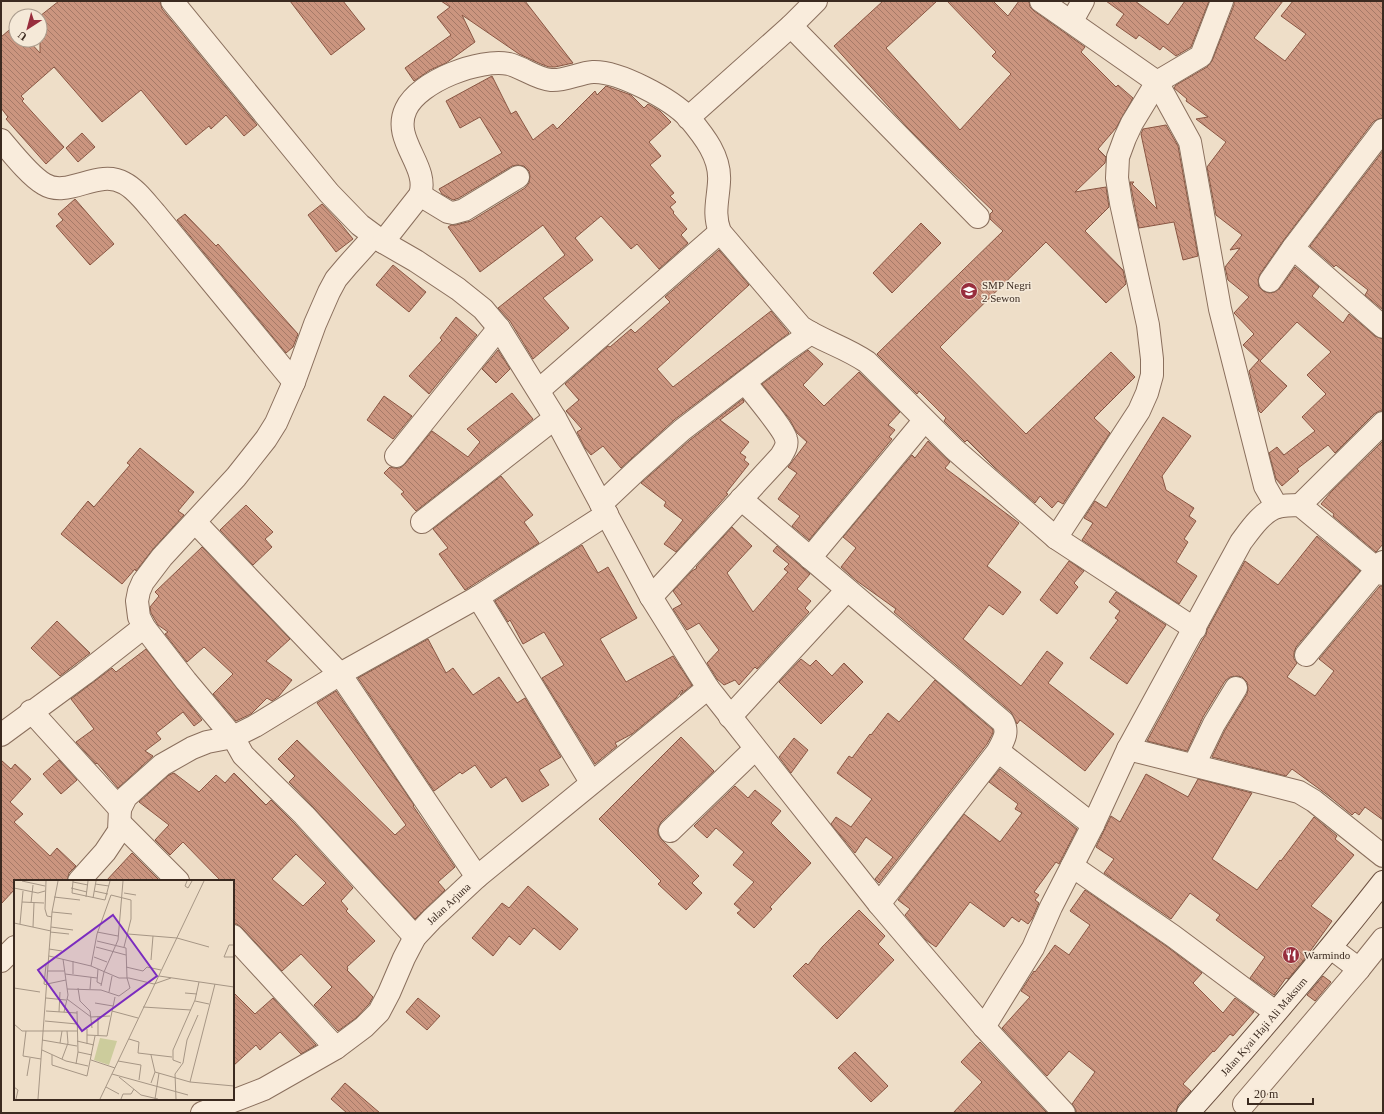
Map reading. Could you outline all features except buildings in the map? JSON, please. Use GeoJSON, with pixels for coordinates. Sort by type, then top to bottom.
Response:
{"type":"FeatureCollection","features":[{"type":"Feature","properties":{"kind":"street"},"geometry":{"type":"LineString","coordinates":[[172,1],[329,193],[360,225],[378,239],[458,289],[483,309],[499,328],[539,390],[555,418],[651,597],[708,688],[879,904],[984,1027],[1064,1113]]}},
{"type":"Feature","properties":{"kind":"street"},"geometry":{"type":"LineString","coordinates":[[688,118],[791,26],[816,1]]}},
{"type":"Feature","properties":{"kind":"street"},"geometry":{"type":"LineString","coordinates":[[1041,1],[1072,21],[1157,82],[1190,142],[1220,309],[1265,486],[1277,507]]}},
{"type":"Feature","properties":{"kind":"street"},"geometry":{"type":"LineString","coordinates":[[1072,21],[1083,1]]}},
{"type":"Feature","properties":{"kind":"street"},"geometry":{"type":"LineString","coordinates":[[1056,538],[1139,411],[1147,393],[1152,375],[1148,325],[1121,203],[1117,178],[1118,157],[1132,123],[1157,82],[1201,56],[1222,1]]}},
{"type":"Feature","properties":{"kind":"street"},"geometry":{"type":"LineString","coordinates":[[791,26],[978,217]]}},
{"type":"Feature","properties":{"kind":"street"},"geometry":{"type":"LineString","coordinates":[[415,937],[304,816],[243,755],[233,737],[186,681],[144,627],[139,617],[137,601],[143,582],[162,557],[236,476],[266,439],[276,423],[294,382],[315,324],[336,279],[347,266],[378,239],[420,195],[423,183],[403,132],[403,115],[410,102],[425,88],[437,81],[471,67],[484,64],[507,64],[546,80],[561,80],[585,73],[605,73],[634,83],[651,91],[677,108],[688,118],[707,141],[715,156],[719,169],[719,182],[715,213],[716,223],[720,232],[801,327],[852,352],[867,362],[954,449],[1056,538],[1195,629]]}},
{"type":"Feature","properties":{"kind":"street"},"geometry":{"type":"LineString","coordinates":[[1270,281],[1293,248],[1383,130]]}},
{"type":"Feature","properties":{"kind":"street"},"geometry":{"type":"LineString","coordinates":[[1,140],[33,176],[44,185],[61,188],[103,178],[109,178],[124,182],[132,188],[155,213],[294,382]]}},
{"type":"Feature","properties":{"kind":"street"},"geometry":{"type":"LineString","coordinates":[[420,195],[442,209],[454,213],[464,210],[518,177]]}},
{"type":"Feature","properties":{"kind":"street"},"geometry":{"type":"LineString","coordinates":[[539,390],[720,232]]}},
{"type":"Feature","properties":{"kind":"street"},"geometry":{"type":"LineString","coordinates":[[1293,248],[1383,328]]}},
{"type":"Feature","properties":{"kind":"street"},"geometry":{"type":"LineString","coordinates":[[396,456],[499,328]]}},
{"type":"Feature","properties":{"kind":"street"},"geometry":{"type":"LineString","coordinates":[[79,880],[105,852],[119,831],[120,816],[126,797],[162,765],[192,748],[207,742],[233,737],[255,726],[340,674],[478,597],[604,509],[637,470],[682,430],[785,351],[811,333]]}},
{"type":"Feature","properties":{"kind":"street"},"geometry":{"type":"LineString","coordinates":[[651,597],[781,456],[787,444],[784,433],[745,382]]}},
{"type":"Feature","properties":{"kind":"street"},"geometry":{"type":"LineString","coordinates":[[422,522],[555,418]]}},
{"type":"Feature","properties":{"kind":"street"},"geometry":{"type":"LineString","coordinates":[[810,558],[924,420]]}},
{"type":"Feature","properties":{"kind":"street"},"geometry":{"type":"LineString","coordinates":[[1300,505],[1383,423]]}},
{"type":"Feature","properties":{"kind":"street"},"geometry":{"type":"LineString","coordinates":[[741,499],[1003,722],[1005,727],[1005,739],[998,751],[879,904]]}},
{"type":"Feature","properties":{"kind":"street"},"geometry":{"type":"LineString","coordinates":[[984,1027],[1033,948],[1128,749],[1195,629],[1241,542],[1267,513],[1277,507],[1288,505],[1300,505],[1381,568],[1306,656]]}},
{"type":"Feature","properties":{"kind":"street"},"geometry":{"type":"LineString","coordinates":[[194,522],[340,674],[477,877]]}},
{"type":"Feature","properties":{"kind":"street"},"geometry":{"type":"LineString","coordinates":[[730,717],[847,590]]}},
{"type":"Feature","properties":{"kind":"street"},"geometry":{"type":"LineString","coordinates":[[478,597],[591,782]]}},
{"type":"Feature","properties":{"kind":"street"},"geometry":{"type":"LineString","coordinates":[[1,735],[84,674],[144,627]]}},
{"type":"Feature","properties":{"kind":"street","name":"Jalan Arjuna"},"geometry":{"type":"LineString","coordinates":[[202,1113],[264,1089],[336,1048],[364,1028],[379,1012],[389,994],[404,958],[415,937],[477,877],[591,782],[708,688]]}},
{"type":"Feature","properties":{"kind":"street"},"geometry":{"type":"LineString","coordinates":[[1194,765],[1214,724],[1236,688]]}},
{"type":"Feature","properties":{"kind":"street"},"geometry":{"type":"LineString","coordinates":[[31,712],[177,880]]}},
{"type":"Feature","properties":{"kind":"street"},"geometry":{"type":"LineString","coordinates":[[670,831],[755,749]]}},
{"type":"Feature","properties":{"kind":"street"},"geometry":{"type":"LineString","coordinates":[[1128,749],[1299,792],[1314,801],[1383,856]]}},
{"type":"Feature","properties":{"kind":"street"},"geometry":{"type":"LineString","coordinates":[[998,751],[1093,825]]}},
{"type":"Feature","properties":{"kind":"street"},"geometry":{"type":"LineString","coordinates":[[1072,866],[1173,936],[1275,1012]]}},
{"type":"Feature","properties":{"kind":"street","name":"Jalan Kyai Haji Ali Maksum"},"geometry":{"type":"LineString","coordinates":[[1188,1113],[1331,948],[1383,882]]}},
{"type":"Feature","properties":{"kind":"street"},"geometry":{"type":"LineString","coordinates":[[234,937],[336,1048]]}},
{"type":"Feature","properties":{"kind":"street"},"geometry":{"type":"LineString","coordinates":[[1244,1104],[1360,969],[1383,939]]}},
{"type":"Feature","properties":{"kind":"street"},"geometry":{"type":"LineString","coordinates":[[1,961],[14,948]]}},
{"type":"Feature","properties":{"kind":"street"},"geometry":{"type":"LineString","coordinates":[[1331,948],[1360,969]]}},
{"type":"Feature","properties":{"kind":"place","name":"SMP Negri 2 Sewon"},"geometry":{"type":"Point","coordinates":[969,291]}},
{"type":"Feature","properties":{"kind":"place","name":"Warmindo"},"geometry":{"type":"Point","coordinates":[1291,955]}}]}
